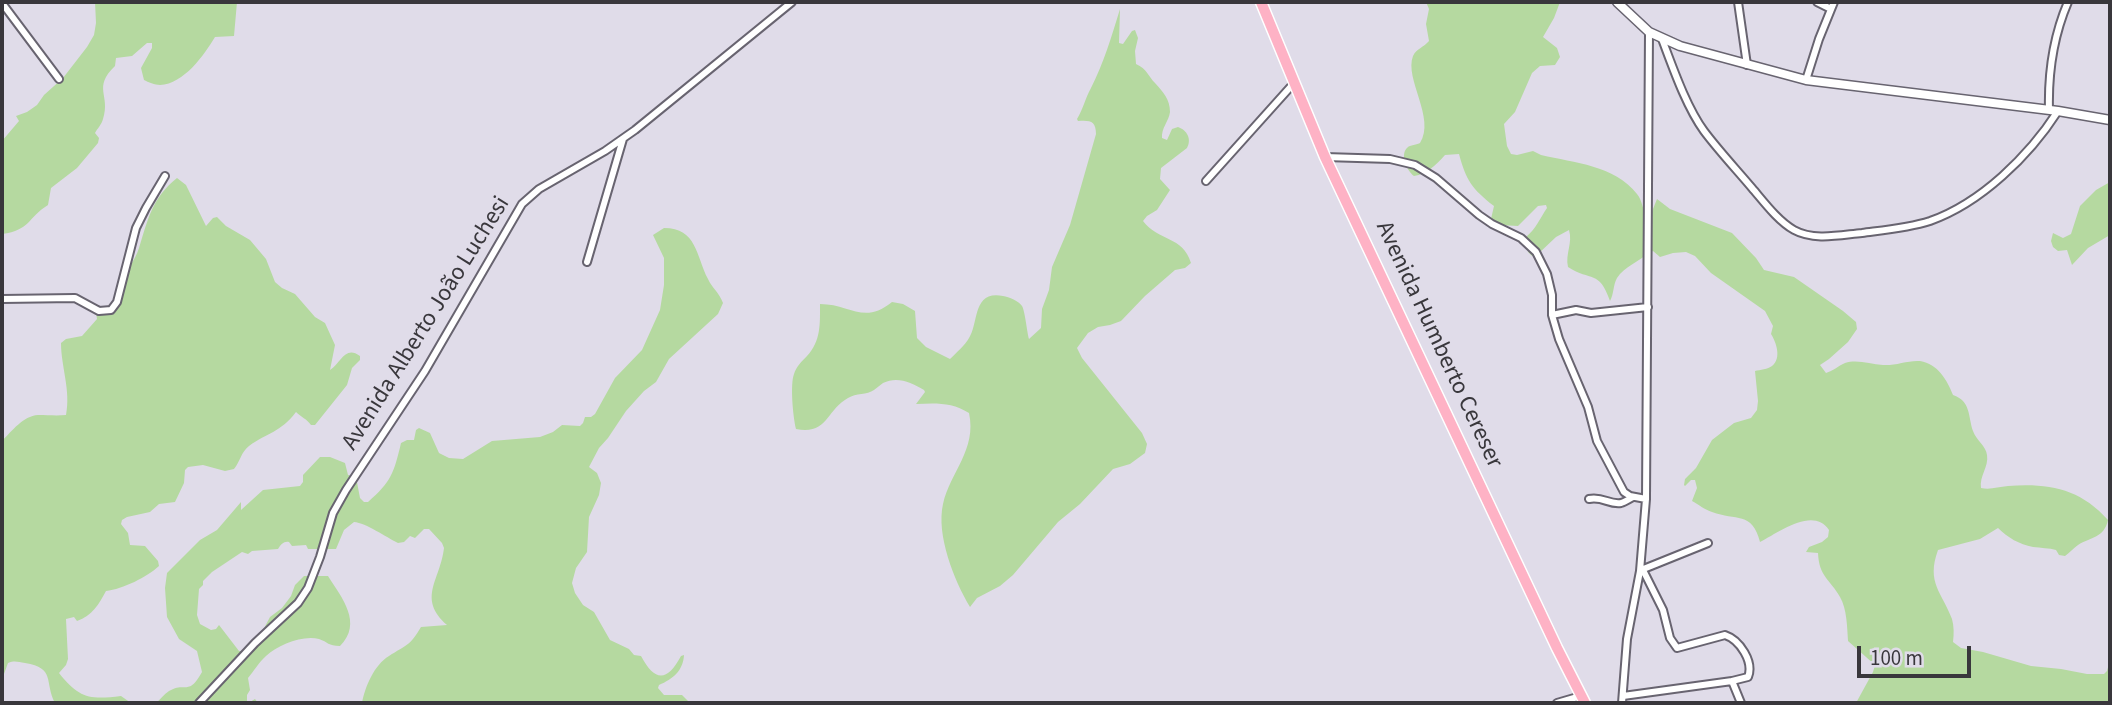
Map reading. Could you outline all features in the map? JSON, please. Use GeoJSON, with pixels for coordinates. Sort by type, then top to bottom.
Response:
{"type":"FeatureCollection","features":[{"type":"Feature","properties":{"kind":"main road","name":"Avenida Humberto Cereser"},"geometry":{"type":"LineString","coordinates":[[1261,2],[1325,156],[1583,700]]}},
{"type":"Feature","properties":{"kind":"street","name":"Avenida Alberto João Luchesi"},"geometry":{"type":"LineString","coordinates":[[199,703],[255,643],[298,603],[308,588],[333,513],[425,371],[522,204],[539,189],[623,139],[792,2]]}},
{"type":"Feature","properties":{"kind":"street"},"geometry":{"type":"LineString","coordinates":[[1617,2],[1649,32],[1662,39],[1807,80],[2110,120]]}},
{"type":"Feature","properties":{"kind":"street"},"geometry":{"type":"LineString","coordinates":[[1738,2],[1747,65]]}},
{"type":"Feature","properties":{"kind":"street"},"geometry":{"type":"LineString","coordinates":[[1807,80],[1832,5],[1817,2]]}},
{"type":"Feature","properties":{"kind":"street"},"geometry":{"type":"LineString","coordinates":[[1662,39],[1703,130],[1787,225],[1813,236],[1846,235],[1910,226],[1947,214],[1978,195],[2026,155],[2043,134],[2053,111],[2048,76],[2059,26],[2068,2]]}},
{"type":"Feature","properties":{"kind":"street"},"geometry":{"type":"LineString","coordinates":[[2,3],[58,79]]}},
{"type":"Feature","properties":{"kind":"street"},"geometry":{"type":"LineString","coordinates":[[1641,570],[1664,610],[1673,644],[1682,648],[1725,635],[1733,638],[1750,664],[1748,677],[1623,700],[1627,639],[1641,570],[1646,499],[1649,32]]}},
{"type":"Feature","properties":{"kind":"street"},"geometry":{"type":"LineString","coordinates":[[1206,181],[1294,83]]}},
{"type":"Feature","properties":{"kind":"street"},"geometry":{"type":"LineString","coordinates":[[587,262],[623,139]]}},
{"type":"Feature","properties":{"kind":"street"},"geometry":{"type":"LineString","coordinates":[[1325,156],[1402,161],[1415,165],[1436,178],[1479,215],[1521,238],[1536,252],[1547,274],[1552,295],[1552,315],[1559,338],[1588,407],[1597,441],[1619,486],[1633,498]]}},
{"type":"Feature","properties":{"kind":"street"},"geometry":{"type":"LineString","coordinates":[[2,299],[75,298],[99,311],[111,310],[117,302],[136,228],[165,176]]}},
{"type":"Feature","properties":{"kind":"street"},"geometry":{"type":"LineString","coordinates":[[1552,315],[1576,310],[1591,313],[1648,307]]}},
{"type":"Feature","properties":{"kind":"street"},"geometry":{"type":"LineString","coordinates":[[1589,499],[1598,497],[1620,503],[1633,498],[1646,499]]}},
{"type":"Feature","properties":{"kind":"street"},"geometry":{"type":"LineString","coordinates":[[1641,570],[1708,543]]}},
{"type":"Feature","properties":{"kind":"street"},"geometry":{"type":"LineString","coordinates":[[1732,681],[1741,703]]}},
{"type":"Feature","properties":{"kind":"street"},"geometry":{"type":"LineString","coordinates":[[1557,703],[1583,700]]}},
{"type":"Feature","properties":{"kind":"green space"},"geometry":{"type":"Polygon","coordinates":[[[95,2],[237,2],[234,36],[215,37],[185,74],[169,83],[158,85],[144,80],[141,68],[152,43],[147,43],[132,56],[116,58],[115,66],[103,86],[105,111],[95,133],[99,138],[98,143],[77,168],[51,188],[48,205],[18,230],[2,234],[2,141],[19,121],[16,116],[37,105],[87,47],[94,35],[95,2]]]}},
{"type":"Feature","properties":{"kind":"green space"},"geometry":{"type":"Polygon","coordinates":[[[1426,2],[1560,2],[1543,37],[1557,48],[1560,57],[1555,65],[1540,66],[1532,73],[1515,112],[1504,124],[1511,154],[1533,151],[1605,171],[1628,184],[1637,194],[1649,219],[1657,199],[1670,209],[1732,233],[1764,270],[1794,277],[1856,322],[1857,329],[1848,342],[1820,365],[1826,373],[1854,361],[1888,365],[1920,361],[1932,365],[1945,378],[1953,395],[1966,405],[1973,431],[1986,452],[1987,464],[1981,479],[1981,488],[2037,486],[2063,490],[2086,501],[2108,520],[2100,534],[2078,545],[2065,556],[2059,555],[2056,550],[2018,542],[1998,528],[1980,539],[1938,550],[1934,571],[1937,587],[1952,619],[1953,642],[1961,648],[2031,666],[2087,674],[2104,674],[2110,660],[2110,703],[1856,703],[1875,665],[1848,641],[1842,602],[1823,573],[1818,553],[1806,552],[1809,547],[1828,537],[1829,530],[1814,520],[1805,521],[1760,542],[1757,532],[1748,521],[1709,511],[1692,501],[1697,488],[1695,480],[1684,485],[1685,479],[1696,468],[1712,440],[1734,423],[1751,418],[1757,410],[1755,371],[1772,366],[1777,359],[1771,334],[1773,326],[1765,311],[1711,273],[1695,256],[1686,252],[1660,257],[1653,251],[1650,252],[1620,274],[1610,301],[1598,280],[1568,267],[1569,230],[1556,237],[1538,254],[1532,256],[1528,252],[1526,237],[1538,223],[1547,208],[1546,205],[1538,206],[1518,226],[1500,225],[1491,219],[1494,206],[1471,183],[1459,154],[1445,155],[1427,171],[1414,176],[1411,174],[1405,162],[1405,150],[1420,143],[1424,122],[1411,65],[1414,54],[1429,41],[1426,24],[1429,9],[1426,2]]]}},
{"type":"Feature","properties":{"kind":"green space"},"geometry":{"type":"Polygon","coordinates":[[[1120,9],[1119,43],[1123,44],[1135,30],[1138,38],[1136,64],[1143,68],[1169,103],[1170,112],[1162,138],[1167,140],[1172,129],[1178,127],[1189,138],[1187,148],[1161,168],[1160,179],[1170,190],[1157,210],[1143,221],[1182,248],[1191,263],[1185,268],[1175,270],[1121,321],[1098,327],[1088,333],[1077,348],[1082,358],[1142,433],[1147,444],[1145,453],[1130,464],[1113,469],[1080,504],[1058,522],[1013,575],[1000,586],[977,598],[970,607],[948,557],[941,516],[946,492],[966,450],[969,413],[950,405],[916,404],[924,390],[909,382],[893,380],[883,383],[871,392],[848,398],[821,425],[807,430],[796,429],[792,401],[794,374],[812,350],[817,338],[820,304],[865,313],[882,309],[892,302],[903,304],[915,311],[917,338],[926,347],[950,359],[969,338],[981,303],[993,295],[1008,297],[1021,304],[1029,339],[1041,328],[1042,309],[1049,290],[1052,267],[1070,225],[1096,134],[1092,122],[1077,119],[1104,59],[1120,9]]]}},
{"type":"Feature","properties":{"kind":"green space"},"geometry":{"type":"Polygon","coordinates":[[[177,178],[186,185],[206,226],[217,217],[226,226],[250,240],[266,259],[275,282],[295,294],[315,317],[325,323],[335,345],[330,370],[347,354],[355,353],[360,356],[360,360],[352,368],[347,385],[315,425],[311,425],[296,412],[279,428],[246,448],[234,469],[225,471],[203,465],[188,467],[175,502],[159,504],[150,512],[122,520],[121,524],[128,533],[130,545],[145,546],[159,566],[134,582],[106,591],[94,609],[82,619],[66,619],[68,659],[59,673],[73,688],[86,695],[101,698],[121,696],[131,703],[55,703],[48,677],[41,668],[13,662],[8,663],[4,674],[2,673],[2,441],[27,418],[38,415],[66,415],[67,397],[61,343],[66,339],[82,336],[97,319],[96,312],[106,309],[115,300],[117,288],[137,253],[156,201],[177,178]]]}},
{"type":"Feature","properties":{"kind":"green space"},"geometry":{"type":"Polygon","coordinates":[[[2110,182],[2110,235],[2088,248],[2072,265],[2067,250],[2058,251],[2053,247],[2053,233],[2063,238],[2071,234],[2080,206],[2096,190],[2110,182]]]}},
{"type":"Feature","properties":{"kind":"green space"},"geometry":{"type":"Polygon","coordinates":[[[664,228],[675,229],[689,238],[723,303],[718,314],[669,359],[656,382],[626,411],[599,448],[589,467],[597,473],[601,483],[599,495],[589,517],[587,552],[576,568],[572,583],[583,605],[594,612],[610,640],[629,649],[634,655],[641,656],[651,671],[666,674],[684,655],[682,666],[676,674],[658,688],[664,695],[682,695],[690,703],[362,703],[371,677],[384,660],[411,642],[421,627],[447,625],[433,606],[432,597],[444,548],[429,529],[424,529],[415,538],[410,536],[404,542],[398,543],[354,522],[344,530],[336,549],[308,549],[306,545],[292,546],[287,542],[278,549],[252,551],[248,554],[242,552],[212,572],[199,589],[197,615],[200,624],[211,630],[219,625],[239,651],[252,651],[270,617],[282,608],[295,585],[304,576],[328,576],[344,602],[350,620],[347,637],[340,646],[330,645],[319,639],[305,638],[271,652],[248,678],[250,690],[247,701],[255,699],[258,703],[156,703],[169,691],[193,684],[202,672],[197,651],[179,639],[167,617],[165,588],[167,573],[200,540],[217,530],[241,502],[241,510],[263,490],[300,486],[303,475],[320,457],[330,457],[345,463],[348,475],[356,477],[360,498],[368,502],[382,489],[390,476],[401,443],[414,440],[419,428],[430,433],[439,453],[449,458],[463,459],[492,441],[540,437],[562,425],[580,426],[585,417],[595,414],[615,378],[642,350],[660,310],[664,258],[653,235],[664,228]]]}}]}
